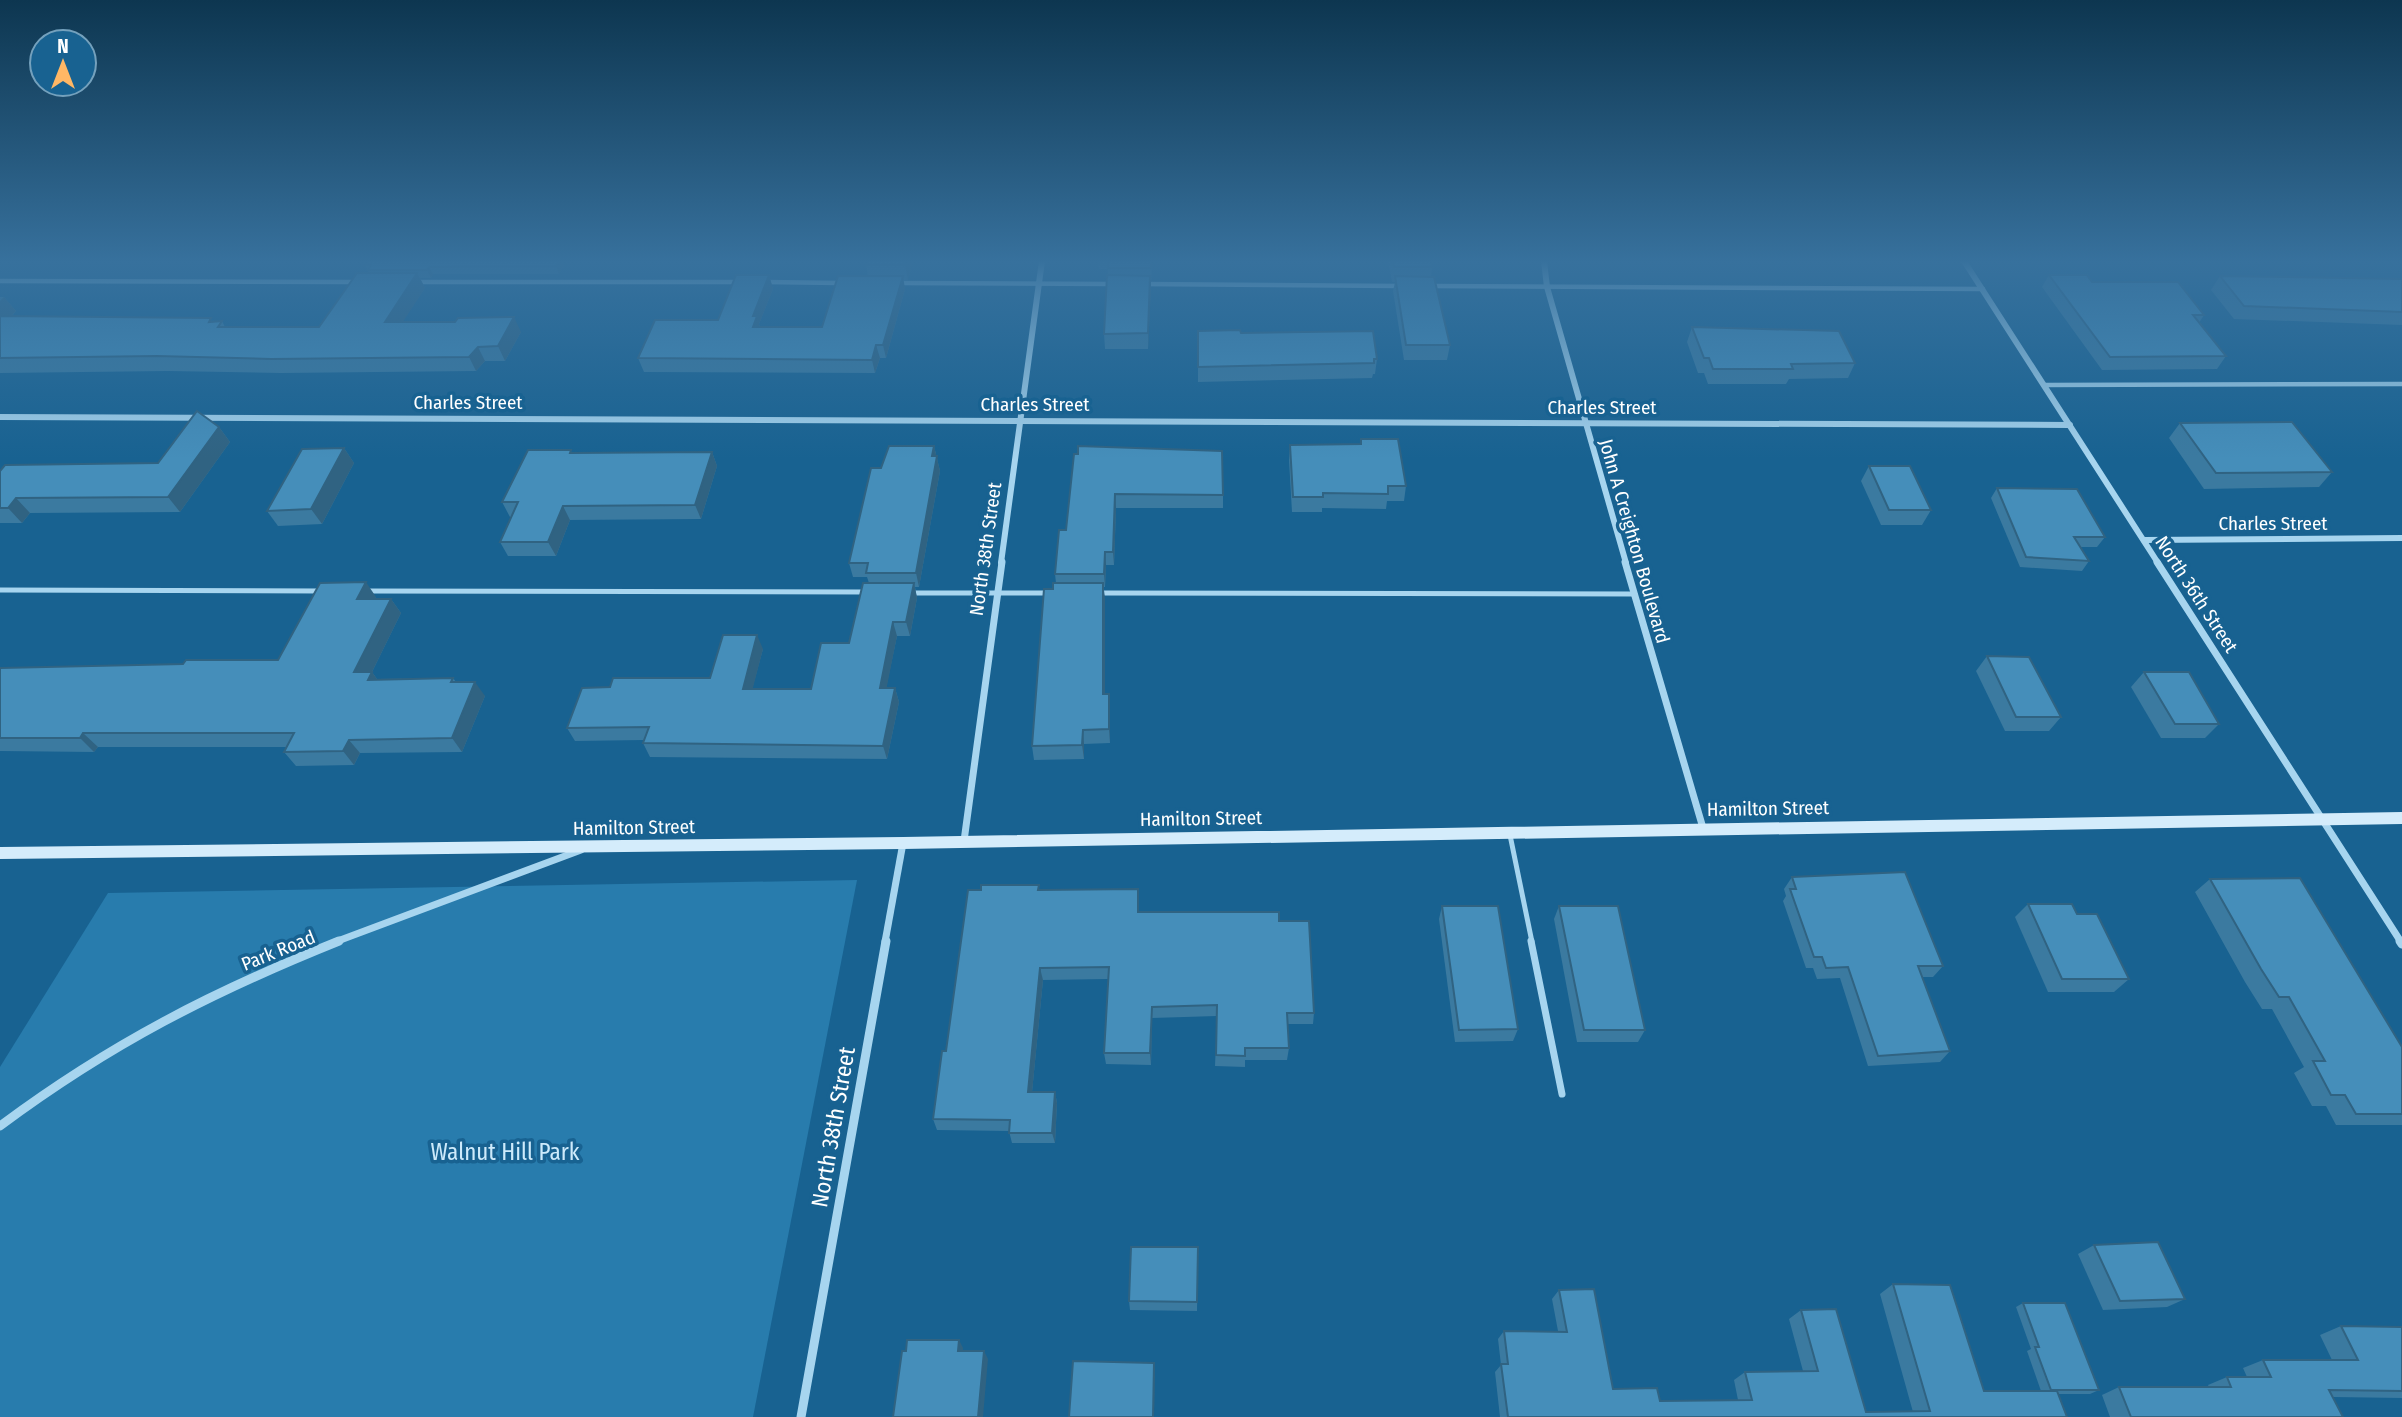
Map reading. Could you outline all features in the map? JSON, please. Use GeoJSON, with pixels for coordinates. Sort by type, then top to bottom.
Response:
{"type":"FeatureCollection","features":[{"type":"Feature","properties":{"kind":"main road","name":"Hamilton Street"},"geometry":{"type":"LineString","coordinates":[[0,853],[903,843],[2402,818]]}},
{"type":"Feature","properties":{"kind":"street","name":"North 38th Street"},"geometry":{"type":"LineString","coordinates":[[964,841],[1033,327]]}},
{"type":"Feature","properties":{"kind":"street","name":"John A Creighton Boulevard"},"geometry":{"type":"LineString","coordinates":[[1559,327],[1703,828]]}},
{"type":"Feature","properties":{"kind":"street","name":"North 36th Street"},"geometry":{"type":"LineString","coordinates":[[2007,327],[2402,944]]}},
{"type":"Feature","properties":{"kind":"street","name":"Charles Street"},"geometry":{"type":"LineString","coordinates":[[0,417],[2070,425]]}},
{"type":"Feature","properties":{"kind":"street","name":"Charles Street"},"geometry":{"type":"LineString","coordinates":[[2144,540],[2402,538]]}},
{"type":"Feature","properties":{"kind":"street","name":"North 38th Street"},"geometry":{"type":"LineString","coordinates":[[801,1417],[903,843]]}},
{"type":"Feature","properties":{"kind":"street","name":"Park Road"},"geometry":{"type":"LineString","coordinates":[[0,1126],[82,1065],[185,1006],[299,958],[591,846]]}},
{"type":"Feature","properties":{"kind":"lane"},"geometry":{"type":"LineString","coordinates":[[2044,385],[2402,384]]}},
{"type":"Feature","properties":{"kind":"lane"},"geometry":{"type":"LineString","coordinates":[[0,590],[332,591]]}},
{"type":"Feature","properties":{"kind":"lane"},"geometry":{"type":"LineString","coordinates":[[360,591],[872,593]]}},
{"type":"Feature","properties":{"kind":"lane"},"geometry":{"type":"LineString","coordinates":[[900,593],[1052,593]]}},
{"type":"Feature","properties":{"kind":"lane"},"geometry":{"type":"LineString","coordinates":[[1094,593],[1634,594]]}},
{"type":"Feature","properties":{"kind":"lane"},"geometry":{"type":"LineString","coordinates":[[1510,832],[1562,1094]]}},
{"type":"Feature","properties":{"kind":"green space","name":"Walnut Hill Park"},"geometry":{"type":"Polygon","coordinates":[[[857,880],[753,1417],[0,1417],[0,1067],[108,893],[857,880]]]}},
{"type":"Feature","properties":{"kind":"building"},"geometry":{"type":"Polygon","coordinates":[[[0,327],[508,327],[498,346],[478,347],[469,357],[0,358],[0,327]]]}},
{"type":"Feature","properties":{"kind":"building"},"geometry":{"type":"Polygon","coordinates":[[[652,327],[888,327],[883,345],[876,345],[872,360],[638,358],[652,327]]]}},
{"type":"Feature","properties":{"kind":"building"},"geometry":{"type":"Polygon","coordinates":[[[1104,327],[1148,327],[1148,333],[1104,334],[1104,327]]]}},
{"type":"Feature","properties":{"kind":"building"},"geometry":{"type":"Polygon","coordinates":[[[1403,327],[1446,327],[1450,345],[1406,345],[1403,327]]]}},
{"type":"Feature","properties":{"kind":"building"},"geometry":{"type":"Polygon","coordinates":[[[1692,327],[1839,331],[1855,363],[1791,364],[1793,369],[1713,369],[1709,358],[1704,358],[1692,327]]]}},
{"type":"Feature","properties":{"kind":"building"},"geometry":{"type":"Polygon","coordinates":[[[2088,327],[2203,327],[2226,356],[2110,357],[2088,327]]]}},
{"type":"Feature","properties":{"kind":"building"},"geometry":{"type":"Polygon","coordinates":[[[1240,330],[1241,333],[1373,331],[1377,359],[1374,359],[1374,363],[1198,367],[1198,331],[1240,330]]]}},
{"type":"Feature","properties":{"kind":"building"},"geometry":{"type":"Polygon","coordinates":[[[197,411],[219,427],[168,497],[16,498],[8,508],[0,508],[0,471],[5,465],[158,463],[197,411]]]}},
{"type":"Feature","properties":{"kind":"building"},"geometry":{"type":"Polygon","coordinates":[[[2292,422],[2332,472],[2216,473],[2180,423],[2292,422]]]}},
{"type":"Feature","properties":{"kind":"building"},"geometry":{"type":"Polygon","coordinates":[[[1361,439],[1398,439],[1406,486],[1388,486],[1388,494],[1323,493],[1323,497],[1293,497],[1290,445],[1361,444],[1361,439]]]}},
{"type":"Feature","properties":{"kind":"building"},"geometry":{"type":"Polygon","coordinates":[[[889,446],[934,446],[932,456],[937,456],[916,573],[866,573],[868,563],[849,563],[871,468],[881,468],[889,446]]]}},
{"type":"Feature","properties":{"kind":"building"},"geometry":{"type":"Polygon","coordinates":[[[1078,446],[1222,451],[1223,495],[1115,494],[1113,552],[1105,552],[1104,574],[1055,574],[1059,530],[1066,530],[1074,454],[1078,454],[1078,446]]]}},
{"type":"Feature","properties":{"kind":"building"},"geometry":{"type":"Polygon","coordinates":[[[344,448],[311,509],[267,511],[302,449],[344,448]]]}},
{"type":"Feature","properties":{"kind":"building"},"geometry":{"type":"Polygon","coordinates":[[[528,450],[571,450],[570,453],[712,452],[695,505],[563,506],[548,542],[500,542],[518,502],[502,502],[528,450]]]}},
{"type":"Feature","properties":{"kind":"building"},"geometry":{"type":"Polygon","coordinates":[[[1869,466],[1910,466],[1931,510],[1889,510],[1869,466]]]}},
{"type":"Feature","properties":{"kind":"building"},"geometry":{"type":"Polygon","coordinates":[[[1997,488],[2077,489],[2105,537],[2074,537],[2089,561],[2026,557],[1997,488]]]}},
{"type":"Feature","properties":{"kind":"building"},"geometry":{"type":"Polygon","coordinates":[[[366,582],[357,599],[391,599],[354,672],[372,672],[368,680],[453,678],[451,682],[475,682],[452,738],[349,740],[343,751],[284,752],[294,733],[83,733],[80,738],[0,738],[0,668],[183,664],[186,660],[278,660],[320,583],[366,582]]]}},
{"type":"Feature","properties":{"kind":"building"},"geometry":{"type":"Polygon","coordinates":[[[863,583],[914,583],[906,622],[893,622],[880,688],[895,688],[883,746],[643,743],[649,727],[567,728],[582,688],[610,687],[613,678],[710,678],[723,635],[757,635],[743,689],[811,689],[821,643],[849,643],[863,583]]]}},
{"type":"Feature","properties":{"kind":"building"},"geometry":{"type":"Polygon","coordinates":[[[1053,583],[1103,583],[1103,694],[1109,694],[1109,729],[1083,730],[1082,745],[1032,746],[1044,589],[1053,589],[1053,583]]]}},
{"type":"Feature","properties":{"kind":"building"},"geometry":{"type":"Polygon","coordinates":[[[1987,656],[2029,657],[2061,717],[2016,717],[1987,656]]]}},
{"type":"Feature","properties":{"kind":"building"},"geometry":{"type":"Polygon","coordinates":[[[2144,672],[2189,672],[2219,724],[2175,724],[2144,672]]]}},
{"type":"Feature","properties":{"kind":"building"},"geometry":{"type":"Polygon","coordinates":[[[1905,872],[1943,966],[1918,966],[1950,1051],[1878,1056],[1848,967],[1826,968],[1822,957],[1814,957],[1790,889],[1796,889],[1792,877],[1905,872]]]}},
{"type":"Feature","properties":{"kind":"building"},"geometry":{"type":"Polygon","coordinates":[[[2300,878],[2402,1047],[2402,1114],[2356,1114],[2345,1095],[2331,1095],[2313,1061],[2325,1061],[2289,997],[2279,997],[2261,969],[2210,879],[2300,878]]]}},
{"type":"Feature","properties":{"kind":"building"},"geometry":{"type":"Polygon","coordinates":[[[981,885],[1039,885],[1038,890],[1138,889],[1138,912],[1279,912],[1279,921],[1309,921],[1314,1013],[1287,1013],[1289,1048],[1245,1048],[1245,1056],[1216,1055],[1217,1005],[1152,1007],[1150,1053],[1104,1053],[1109,967],[1040,968],[1028,1092],[1055,1092],[1052,1133],[1009,1133],[1010,1120],[933,1119],[942,1051],[946,1051],[968,890],[981,890],[981,885]]]}},
{"type":"Feature","properties":{"kind":"building"},"geometry":{"type":"Polygon","coordinates":[[[2028,904],[2072,904],[2077,914],[2097,914],[2129,979],[2062,979],[2028,904]]]}},
{"type":"Feature","properties":{"kind":"building"},"geometry":{"type":"Polygon","coordinates":[[[1442,906],[1498,906],[1518,1029],[1459,1030],[1442,906]]]}},
{"type":"Feature","properties":{"kind":"building"},"geometry":{"type":"Polygon","coordinates":[[[1559,906],[1618,906],[1645,1030],[1584,1030],[1559,906]]]}},
{"type":"Feature","properties":{"kind":"building"},"geometry":{"type":"Polygon","coordinates":[[[2158,1242],[2185,1299],[2120,1301],[2094,1245],[2158,1242]]]}},
{"type":"Feature","properties":{"kind":"building"},"geometry":{"type":"Polygon","coordinates":[[[1131,1247],[1198,1247],[1197,1302],[1129,1301],[1131,1247]]]}},
{"type":"Feature","properties":{"kind":"building"},"geometry":{"type":"Polygon","coordinates":[[[1893,1284],[1950,1285],[1984,1391],[2057,1391],[2067,1417],[1508,1417],[1501,1364],[1508,1364],[1504,1331],[1567,1332],[1559,1290],[1594,1289],[1613,1389],[1657,1388],[1660,1401],[1752,1400],[1745,1372],[1818,1371],[1801,1310],[1836,1309],[1866,1412],[1930,1411],[1893,1284]]]}},
{"type":"Feature","properties":{"kind":"building"},"geometry":{"type":"Polygon","coordinates":[[[2023,1303],[2065,1303],[2099,1390],[2051,1390],[2023,1303]]]}},
{"type":"Feature","properties":{"kind":"building"},"geometry":{"type":"Polygon","coordinates":[[[2341,1326],[2402,1327],[2402,1391],[2329,1390],[2343,1417],[2131,1417],[2119,1387],[2231,1387],[2227,1377],[2271,1377],[2263,1360],[2358,1360],[2341,1326]]]}},
{"type":"Feature","properties":{"kind":"building"},"geometry":{"type":"Polygon","coordinates":[[[907,1340],[959,1340],[958,1351],[984,1351],[978,1417],[893,1417],[902,1351],[906,1351],[907,1340]]]}},
{"type":"Feature","properties":{"kind":"building"},"geometry":{"type":"Polygon","coordinates":[[[1073,1361],[1154,1363],[1153,1417],[1069,1417],[1073,1361]]]}}]}
